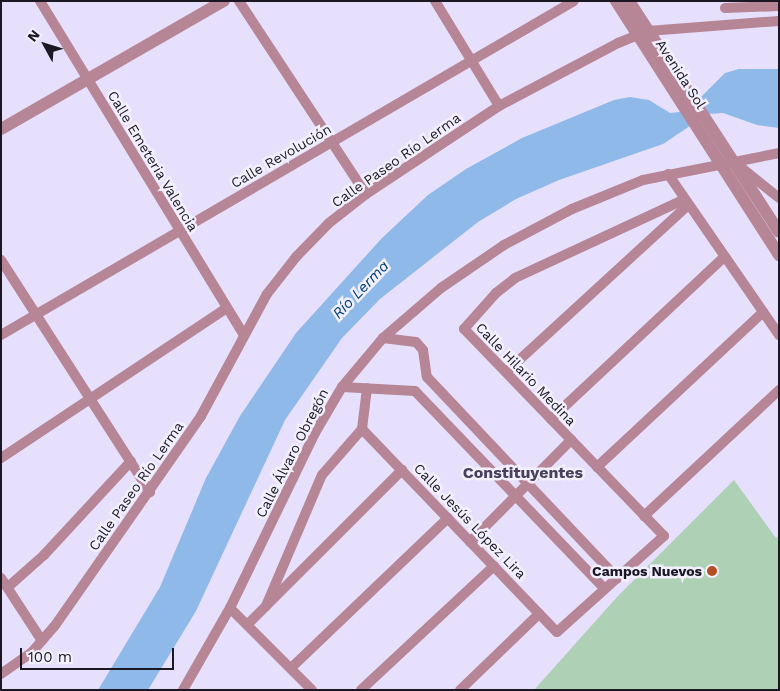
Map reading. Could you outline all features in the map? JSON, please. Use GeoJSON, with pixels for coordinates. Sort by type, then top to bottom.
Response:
{"type":"FeatureCollection","features":[{"type":"Feature","properties":{"kind":"street","name":"Calle Emeteria Valencia"},"geometry":{"type":"LineString","coordinates":[[40,1],[243,334]]}},
{"type":"Feature","properties":{"kind":"street"},"geometry":{"type":"LineString","coordinates":[[1,129],[224,1]]}},
{"type":"Feature","properties":{"kind":"street"},"geometry":{"type":"LineString","coordinates":[[239,1],[330,143],[366,194]]}},
{"type":"Feature","properties":{"kind":"street"},"geometry":{"type":"LineString","coordinates":[[435,1],[499,106]]}},
{"type":"Feature","properties":{"kind":"street","name":"Calle Revolución"},"geometry":{"type":"LineString","coordinates":[[1,335],[574,1]]}},
{"type":"Feature","properties":{"kind":"street","name":"Avenida Sol"},"geometry":{"type":"LineString","coordinates":[[616,1],[643,33]]}},
{"type":"Feature","properties":{"kind":"street","name":"Avenida Sol"},"geometry":{"type":"LineString","coordinates":[[629,1],[643,33],[722,156]]}},
{"type":"Feature","properties":{"kind":"street"},"geometry":{"type":"LineString","coordinates":[[725,8],[779,6]]}},
{"type":"Feature","properties":{"kind":"street","name":"Calle Paseo Río Lerma"},"geometry":{"type":"LineString","coordinates":[[1,674],[42,641],[150,492],[201,416],[266,294],[296,257],[329,223],[366,194],[499,106],[643,33],[779,21]]}},
{"type":"Feature","properties":{"kind":"street","name":"Calle Álvaro Obregón"},"geometry":{"type":"LineString","coordinates":[[183,690],[230,608],[315,433],[342,387],[383,338],[441,288],[504,245],[572,209],[642,180],[668,174],[722,156],[779,153]]}},
{"type":"Feature","properties":{"kind":"street"},"geometry":{"type":"LineString","coordinates":[[722,156],[779,198]]}},
{"type":"Feature","properties":{"kind":"street"},"geometry":{"type":"LineString","coordinates":[[722,156],[779,232]]}},
{"type":"Feature","properties":{"kind":"street"},"geometry":{"type":"LineString","coordinates":[[722,156],[779,255]]}},
{"type":"Feature","properties":{"kind":"street"},"geometry":{"type":"LineString","coordinates":[[668,174],[685,203],[779,335]]}},
{"type":"Feature","properties":{"kind":"street"},"geometry":{"type":"LineString","coordinates":[[506,372],[685,203]]}},
{"type":"Feature","properties":{"kind":"street","name":"Calle Hilario Medina"},"geometry":{"type":"LineString","coordinates":[[617,578],[664,536],[464,329],[496,293],[515,278],[685,203]]}},
{"type":"Feature","properties":{"kind":"street"},"geometry":{"type":"LineString","coordinates":[[551,419],[724,257]]}},
{"type":"Feature","properties":{"kind":"street"},"geometry":{"type":"LineString","coordinates":[[1,260],[150,492]]}},
{"type":"Feature","properties":{"kind":"street"},"geometry":{"type":"LineString","coordinates":[[1,458],[227,308]]}},
{"type":"Feature","properties":{"kind":"street"},"geometry":{"type":"LineString","coordinates":[[597,467],[763,312]]}},
{"type":"Feature","properties":{"kind":"street"},"geometry":{"type":"LineString","coordinates":[[342,387],[415,391],[605,590],[617,578],[426,377],[423,350],[416,342],[383,338]]}},
{"type":"Feature","properties":{"kind":"street"},"geometry":{"type":"LineString","coordinates":[[415,391],[426,377]]}},
{"type":"Feature","properties":{"kind":"street"},"geometry":{"type":"LineString","coordinates":[[266,606],[322,475],[362,429],[367,388]]}},
{"type":"Feature","properties":{"kind":"street"},"geometry":{"type":"LineString","coordinates":[[644,516],[779,390]]}},
{"type":"Feature","properties":{"kind":"street","name":"Calle Jesús López Lira"},"geometry":{"type":"LineString","coordinates":[[362,429],[558,632],[605,590]]}},
{"type":"Feature","properties":{"kind":"street"},"geometry":{"type":"LineString","coordinates":[[470,542],[571,440]]}},
{"type":"Feature","properties":{"kind":"street"},"geometry":{"type":"LineString","coordinates":[[8,588],[44,555],[131,461]]}},
{"type":"Feature","properties":{"kind":"street"},"geometry":{"type":"LineString","coordinates":[[248,624],[402,470]]}},
{"type":"Feature","properties":{"kind":"street"},"geometry":{"type":"LineString","coordinates":[[291,668],[448,518]]}},
{"type":"Feature","properties":{"kind":"street"},"geometry":{"type":"LineString","coordinates":[[361,690],[494,566]]}},
{"type":"Feature","properties":{"kind":"street"},"geometry":{"type":"LineString","coordinates":[[1,578],[42,641]]}},
{"type":"Feature","properties":{"kind":"street"},"geometry":{"type":"LineString","coordinates":[[230,608],[312,690]]}},
{"type":"Feature","properties":{"kind":"street"},"geometry":{"type":"LineString","coordinates":[[460,690],[539,614]]}},
{"type":"Feature","properties":{"kind":"green space","name":"Campos Nuevos"},"geometry":{"type":"Polygon","coordinates":[[[734,480],[776,538],[779,535],[779,690],[534,690],[617,597],[734,480]]]}},
{"type":"Feature","properties":{"kind":"water","name":"Río Lerma"},"geometry":{"type":"Polygon","coordinates":[[[739,69],[779,69],[779,128],[757,125],[723,113],[708,114],[663,144],[559,180],[516,199],[478,222],[380,299],[342,338],[285,420],[196,611],[148,690],[98,690],[160,587],[206,478],[240,416],[296,333],[382,238],[428,195],[466,169],[522,138],[614,100],[630,97],[649,100],[670,113],[679,112],[700,98],[725,73],[739,69]]]}},
{"type":"Feature","properties":{"kind":"place","name":"Campos Nuevos"},"geometry":{"type":"Point","coordinates":[712,571]}},
{"type":"Feature","properties":{"kind":"district","name":"Constituyentes"},"geometry":{"type":"Point","coordinates":[523,473]}}]}
